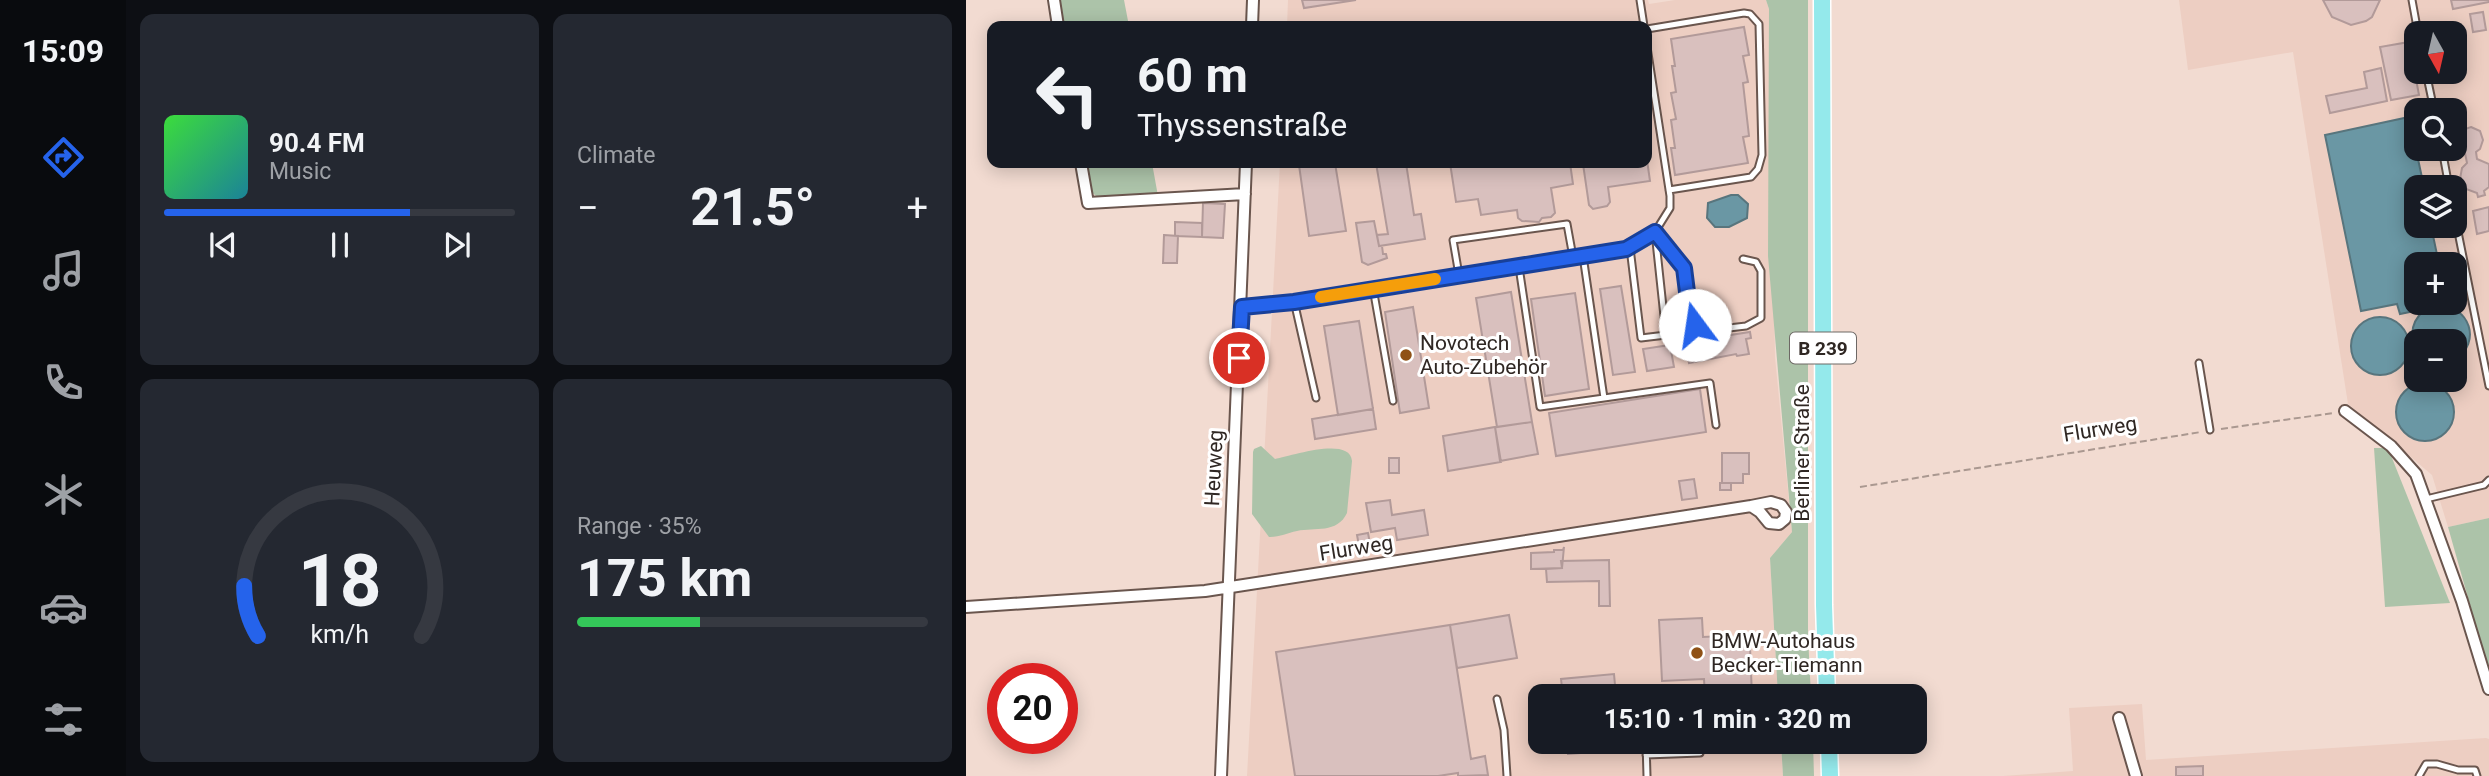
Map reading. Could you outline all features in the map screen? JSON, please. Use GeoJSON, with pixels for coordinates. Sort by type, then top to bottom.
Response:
{"type":"FeatureCollection","features":[{"type":"Feature","properties":{"kind":"main road","name":"Berliner Straße"},"geometry":{"type":"LineString","coordinates":[[1822,0],[1827,684]]}},
{"type":"Feature","properties":{"kind":"main road"},"geometry":{"type":"LineString","coordinates":[[1829,754],[1830,776]]}},
{"type":"Feature","properties":{"kind":"street"},"geometry":{"type":"LineString","coordinates":[[1054,0],[1057,21]]}},
{"type":"Feature","properties":{"kind":"street"},"geometry":{"type":"LineString","coordinates":[[1252,21],[1253,0]]}},
{"type":"Feature","properties":{"kind":"street"},"geometry":{"type":"LineString","coordinates":[[1082,168],[1088,204],[1245,194]]}},
{"type":"Feature","properties":{"kind":"street","name":"Heuweg"},"geometry":{"type":"LineString","coordinates":[[1221,776],[1246,168]]}},
{"type":"Feature","properties":{"kind":"street"},"geometry":{"type":"LineString","coordinates":[[1242,307],[1294,302],[1630,248],[1655,232]]}},
{"type":"Feature","properties":{"kind":"street"},"geometry":{"type":"LineString","coordinates":[[2345,411],[2391,446],[2416,474],[2462,601],[2489,689]]}},
{"type":"Feature","properties":{"kind":"street","name":"Flurweg"},"geometry":{"type":"LineString","coordinates":[[966,607],[1205,591],[1751,506]]}},
{"type":"Feature","properties":{"kind":"street"},"geometry":{"type":"LineString","coordinates":[[2119,718],[2136,776]]}},
{"type":"Feature","properties":{"kind":"lane"},"geometry":{"type":"LineString","coordinates":[[1640,0],[1644,21]]}},
{"type":"Feature","properties":{"kind":"lane"},"geometry":{"type":"LineString","coordinates":[[2412,0],[2416,21]]}},
{"type":"Feature","properties":{"kind":"lane"},"geometry":{"type":"LineString","coordinates":[[1652,27],[1744,13],[1750,14],[1759,24],[1762,155],[1758,169],[1751,177],[1669,190]]}},
{"type":"Feature","properties":{"kind":"lane"},"geometry":{"type":"LineString","coordinates":[[1630,248],[1641,338],[1666,335],[1655,232],[1670,208],[1652,80]]}},
{"type":"Feature","properties":{"kind":"lane"},"geometry":{"type":"LineString","coordinates":[[1459,275],[1453,240],[1567,224],[1578,256],[1604,398]]}},
{"type":"Feature","properties":{"kind":"lane"},"geometry":{"type":"LineString","coordinates":[[1655,232],[1684,268],[1690,316],[1695,325],[1703,331],[1746,326],[1761,317],[1761,271],[1756,262],[1743,259]]}},
{"type":"Feature","properties":{"kind":"lane"},"geometry":{"type":"LineString","coordinates":[[2459,238],[2489,386]]}},
{"type":"Feature","properties":{"kind":"lane"},"geometry":{"type":"LineString","coordinates":[[1519,265],[1541,407],[1710,383],[1716,425]]}},
{"type":"Feature","properties":{"kind":"lane"},"geometry":{"type":"LineString","coordinates":[[1373,288],[1393,401]]}},
{"type":"Feature","properties":{"kind":"lane"},"geometry":{"type":"LineString","coordinates":[[1294,302],[1316,398]]}},
{"type":"Feature","properties":{"kind":"lane"},"geometry":{"type":"LineString","coordinates":[[2199,363],[2210,430]]}},
{"type":"Feature","properties":{"kind":"lane"},"geometry":{"type":"LineString","coordinates":[[2424,500],[2484,485],[2489,480]]}},
{"type":"Feature","properties":{"kind":"lane"},"geometry":{"type":"LineString","coordinates":[[1497,699],[1504,730],[1507,776]]}},
{"type":"Feature","properties":{"kind":"lane"},"geometry":{"type":"LineString","coordinates":[[1647,776],[1646,755],[1673,754]]}},
{"type":"Feature","properties":{"kind":"lane"},"geometry":{"type":"LineString","coordinates":[[2419,776],[2426,764],[2437,764],[2452,773],[2475,770],[2477,776]]}},
{"type":"Feature","properties":{"kind":"path","name":"Flurweg"},"geometry":{"type":"LineString","coordinates":[[1860,487],[2210,430],[2345,411]]}},
{"type":"Feature","properties":{"kind":"shaded area"},"geometry":{"type":"Polygon","coordinates":[[[1288,0],[1648,0],[1649,4],[1675,0],[1766,0],[1769,9],[1775,357],[1792,532],[1770,558],[1777,684],[1528,684],[1528,754],[1782,754],[1783,776],[1247,776],[1280,168],[1652,168],[1652,21],[1287,21],[1288,0]]]}},
{"type":"Feature","properties":{"kind":"shaded area"},"geometry":{"type":"Polygon","coordinates":[[[2179,0],[2489,0],[2489,518],[2448,527],[2432,475],[2348,404],[2293,52],[2188,70],[2179,0]]]}},
{"type":"Feature","properties":{"kind":"shaded area"},"geometry":{"type":"Polygon","coordinates":[[[2142,704],[2146,760],[2486,738],[2489,739],[2489,776],[2003,776],[2073,771],[2069,708],[2142,704]]]}},
{"type":"Feature","properties":{"kind":"green space"},"geometry":{"type":"Polygon","coordinates":[[[1057,0],[1124,0],[1128,21],[1061,21],[1057,0]]]}},
{"type":"Feature","properties":{"kind":"green space"},"geometry":{"type":"Polygon","coordinates":[[[1766,0],[1808,0],[1808,636],[1810,684],[1777,684],[1770,558],[1792,532],[1768,256],[1769,9],[1766,0]]]}},
{"type":"Feature","properties":{"kind":"green space"},"geometry":{"type":"Polygon","coordinates":[[[1085,168],[1153,168],[1158,196],[1101,200],[1089,190],[1085,168]]]}},
{"type":"Feature","properties":{"kind":"green space"},"geometry":{"type":"Polygon","coordinates":[[[1261,446],[1275,459],[1331,449],[1349,454],[1352,461],[1347,513],[1343,520],[1332,527],[1269,537],[1252,514],[1253,452],[1261,446]]]}},
{"type":"Feature","properties":{"kind":"green space"},"geometry":{"type":"Polygon","coordinates":[[[2374,448],[2388,448],[2450,603],[2385,607],[2374,448]]]}},
{"type":"Feature","properties":{"kind":"green space"},"geometry":{"type":"Polygon","coordinates":[[[2489,518],[2489,672],[2448,527],[2489,518]]]}},
{"type":"Feature","properties":{"kind":"green space"},"geometry":{"type":"Polygon","coordinates":[[[1782,754],[1813,754],[1814,776],[1783,776],[1782,754]]]}},
{"type":"Feature","properties":{"kind":"water"},"geometry":{"type":"Polygon","coordinates":[[[2404,118],[2404,161],[2418,161],[2421,175],[2404,175],[2404,238],[2434,238],[2436,252],[2404,252],[2404,313],[2400,314],[2397,304],[2361,311],[2325,135],[2404,118]]]}},
{"type":"Feature","properties":{"kind":"water"},"geometry":{"type":"Polygon","coordinates":[[[1738,195],[1748,204],[1747,218],[1729,227],[1715,227],[1707,218],[1708,203],[1738,195]]]}},
{"type":"Feature","properties":{"kind":"water"},"geometry":{"type":"Polygon","coordinates":[[[2462,315],[2469,326],[2467,346],[2467,329],[2413,329],[2419,316],[2462,315]]]}},
{"type":"Feature","properties":{"kind":"water"},"geometry":{"type":"Polygon","coordinates":[[[2374,317],[2386,317],[2401,325],[2404,330],[2404,362],[2401,367],[2386,375],[2374,375],[2359,367],[2351,352],[2351,340],[2359,325],[2374,317]]]}},
{"type":"Feature","properties":{"kind":"water"},"geometry":{"type":"Polygon","coordinates":[[[2404,391],[2447,392],[2454,406],[2454,418],[2446,433],[2431,441],[2419,441],[2404,433],[2396,418],[2396,406],[2404,391]]]}},
{"type":"Feature","properties":{"kind":"building"},"geometry":{"type":"Polygon","coordinates":[[[1302,0],[1356,0],[1304,8],[1302,0]]]}},
{"type":"Feature","properties":{"kind":"building"},"geometry":{"type":"Polygon","coordinates":[[[2323,0],[2380,0],[2372,17],[2351,25],[2332,17],[2323,0]]]}},
{"type":"Feature","properties":{"kind":"building"},"geometry":{"type":"Polygon","coordinates":[[[2451,0],[2489,0],[2489,2],[2453,9],[2451,0]]]}},
{"type":"Feature","properties":{"kind":"building"},"geometry":{"type":"Polygon","coordinates":[[[2483,12],[2486,30],[2473,32],[2470,14],[2483,12]]]}},
{"type":"Feature","properties":{"kind":"building"},"geometry":{"type":"Polygon","coordinates":[[[1744,27],[1749,55],[1743,56],[1748,82],[1743,83],[1749,136],[1743,137],[1748,163],[1675,175],[1671,120],[1676,119],[1671,93],[1676,92],[1671,39],[1744,27]]]}},
{"type":"Feature","properties":{"kind":"building"},"geometry":{"type":"Polygon","coordinates":[[[2404,43],[2404,84],[2417,84],[2419,95],[2391,100],[2380,47],[2404,43]]]}},
{"type":"Feature","properties":{"kind":"building"},"geometry":{"type":"Polygon","coordinates":[[[2381,68],[2387,101],[2330,113],[2326,96],[2367,88],[2364,72],[2381,68]]]}},
{"type":"Feature","properties":{"kind":"building"},"geometry":{"type":"Polygon","coordinates":[[[2471,127],[2480,131],[2483,140],[2476,152],[2477,159],[2489,164],[2489,187],[2484,191],[2485,195],[2478,197],[2477,193],[2467,189],[2467,175],[2461,175],[2462,168],[2467,163],[2467,128],[2471,127]]]}},
{"type":"Feature","properties":{"kind":"building"},"geometry":{"type":"Polygon","coordinates":[[[1299,168],[1336,168],[1346,231],[1309,236],[1299,168]]]}},
{"type":"Feature","properties":{"kind":"building"},"geometry":{"type":"Polygon","coordinates":[[[1377,168],[1407,168],[1414,215],[1421,214],[1425,239],[1379,246],[1377,235],[1388,234],[1377,168]]]}},
{"type":"Feature","properties":{"kind":"building"},"geometry":{"type":"Polygon","coordinates":[[[1451,168],[1571,168],[1573,184],[1551,188],[1555,213],[1539,222],[1522,221],[1518,218],[1517,210],[1481,215],[1478,199],[1456,202],[1451,168]]]}},
{"type":"Feature","properties":{"kind":"building"},"geometry":{"type":"Polygon","coordinates":[[[1584,168],[1648,168],[1650,181],[1608,187],[1610,202],[1607,206],[1593,209],[1589,205],[1584,168]]]}},
{"type":"Feature","properties":{"kind":"building"},"geometry":{"type":"Polygon","coordinates":[[[1203,203],[1225,204],[1223,238],[1202,237],[1203,203]]]}},
{"type":"Feature","properties":{"kind":"building"},"geometry":{"type":"Polygon","coordinates":[[[2489,207],[2489,231],[2477,234],[2473,211],[2489,207]]]}},
{"type":"Feature","properties":{"kind":"building"},"geometry":{"type":"Polygon","coordinates":[[[1374,221],[1379,246],[1382,246],[1383,254],[1386,254],[1387,258],[1368,265],[1362,262],[1356,223],[1374,221]]]}},
{"type":"Feature","properties":{"kind":"building"},"geometry":{"type":"Polygon","coordinates":[[[1175,222],[1202,223],[1202,237],[1175,236],[1175,222]]]}},
{"type":"Feature","properties":{"kind":"building"},"geometry":{"type":"Polygon","coordinates":[[[1164,235],[1178,236],[1177,263],[1163,263],[1164,235]]]}},
{"type":"Feature","properties":{"kind":"building"},"geometry":{"type":"Polygon","coordinates":[[[1621,286],[1635,372],[1613,375],[1600,289],[1621,286]]]}},
{"type":"Feature","properties":{"kind":"building"},"geometry":{"type":"Polygon","coordinates":[[[1511,292],[1532,422],[1497,427],[1476,298],[1511,292]]]}},
{"type":"Feature","properties":{"kind":"building"},"geometry":{"type":"Polygon","coordinates":[[[1575,293],[1589,389],[1545,396],[1531,299],[1575,293]]]}},
{"type":"Feature","properties":{"kind":"building"},"geometry":{"type":"Polygon","coordinates":[[[1413,307],[1429,408],[1400,413],[1385,312],[1413,307]]]}},
{"type":"Feature","properties":{"kind":"building"},"geometry":{"type":"Polygon","coordinates":[[[1359,321],[1373,409],[1338,415],[1324,326],[1359,321]]]}},
{"type":"Feature","properties":{"kind":"building"},"geometry":{"type":"Polygon","coordinates":[[[1750,332],[1751,338],[1746,339],[1749,354],[1689,363],[1685,342],[1750,332]]]}},
{"type":"Feature","properties":{"kind":"building"},"geometry":{"type":"Polygon","coordinates":[[[1670,345],[1674,367],[1647,371],[1643,349],[1670,345]]]}},
{"type":"Feature","properties":{"kind":"building"},"geometry":{"type":"Polygon","coordinates":[[[1700,389],[1706,432],[1556,456],[1549,413],[1700,389]]]}},
{"type":"Feature","properties":{"kind":"building"},"geometry":{"type":"Polygon","coordinates":[[[1373,409],[1376,429],[1315,439],[1312,419],[1373,409]]]}},
{"type":"Feature","properties":{"kind":"building"},"geometry":{"type":"Polygon","coordinates":[[[1532,422],[1538,454],[1500,461],[1495,427],[1532,422]]]}},
{"type":"Feature","properties":{"kind":"building"},"geometry":{"type":"Polygon","coordinates":[[[1495,427],[1501,462],[1448,471],[1443,436],[1495,427]]]}},
{"type":"Feature","properties":{"kind":"building"},"geometry":{"type":"Polygon","coordinates":[[[1722,453],[1749,453],[1749,474],[1743,474],[1743,483],[1722,483],[1722,453]]]}},
{"type":"Feature","properties":{"kind":"building"},"geometry":{"type":"Polygon","coordinates":[[[1389,458],[1399,458],[1399,473],[1389,473],[1389,458]]]}},
{"type":"Feature","properties":{"kind":"building"},"geometry":{"type":"Polygon","coordinates":[[[1694,479],[1697,498],[1682,500],[1679,481],[1694,479]]]}},
{"type":"Feature","properties":{"kind":"building"},"geometry":{"type":"Polygon","coordinates":[[[1720,483],[1731,483],[1731,490],[1720,490],[1720,483]]]}},
{"type":"Feature","properties":{"kind":"building"},"geometry":{"type":"Polygon","coordinates":[[[1390,500],[1392,515],[1424,510],[1428,535],[1397,540],[1395,528],[1371,532],[1366,503],[1390,500]]]}},
{"type":"Feature","properties":{"kind":"building"},"geometry":{"type":"Polygon","coordinates":[[[1368,533],[1371,549],[1360,551],[1357,535],[1368,533]]]}},
{"type":"Feature","properties":{"kind":"building"},"geometry":{"type":"Polygon","coordinates":[[[1564,547],[1562,568],[1531,569],[1531,553],[1554,552],[1563,550],[1564,547]]]}},
{"type":"Feature","properties":{"kind":"building"},"geometry":{"type":"Polygon","coordinates":[[[1609,560],[1610,606],[1599,606],[1599,581],[1547,582],[1546,569],[1562,568],[1561,561],[1609,560]]]}},
{"type":"Feature","properties":{"kind":"building"},"geometry":{"type":"Polygon","coordinates":[[[1509,615],[1517,658],[1457,668],[1450,625],[1509,615]]]}},
{"type":"Feature","properties":{"kind":"building"},"geometry":{"type":"Polygon","coordinates":[[[1702,618],[1703,637],[1723,636],[1723,648],[1750,647],[1752,684],[1704,684],[1704,679],[1662,681],[1659,620],[1702,618]]]}},
{"type":"Feature","properties":{"kind":"building"},"geometry":{"type":"Polygon","coordinates":[[[1450,625],[1471,759],[1485,756],[1488,775],[1458,776],[1458,773],[1438,776],[1295,776],[1276,652],[1450,625]]]}},
{"type":"Feature","properties":{"kind":"building"},"geometry":{"type":"Polygon","coordinates":[[[1614,674],[1615,684],[1562,684],[1561,679],[1614,674]]]}},
{"type":"Feature","properties":{"kind":"building"},"geometry":{"type":"Polygon","coordinates":[[[2203,766],[2203,776],[2176,776],[2176,767],[2203,766]]]}},
{"type":"Feature","properties":{"kind":"slow traffic"},"geometry":{"type":"LineString","coordinates":[[1321,297],[1435,279]]}},
{"type":"Feature","properties":{"kind":"place","name":"Novotech Auto-Zubehör"},"geometry":{"type":"Point","coordinates":[1406,355]}},
{"type":"Feature","properties":{"kind":"place","name":"BMW-Autohaus Becker-Tiemann"},"geometry":{"type":"Point","coordinates":[1697,653]}},
{"type":"Feature","properties":{"kind":"route"},"geometry":{"type":"LineString","coordinates":[[1239,358],[1242,307],[1294,302],[1626,249],[1655,232],[1684,268],[1690,316],[1695,325]]}}]}
